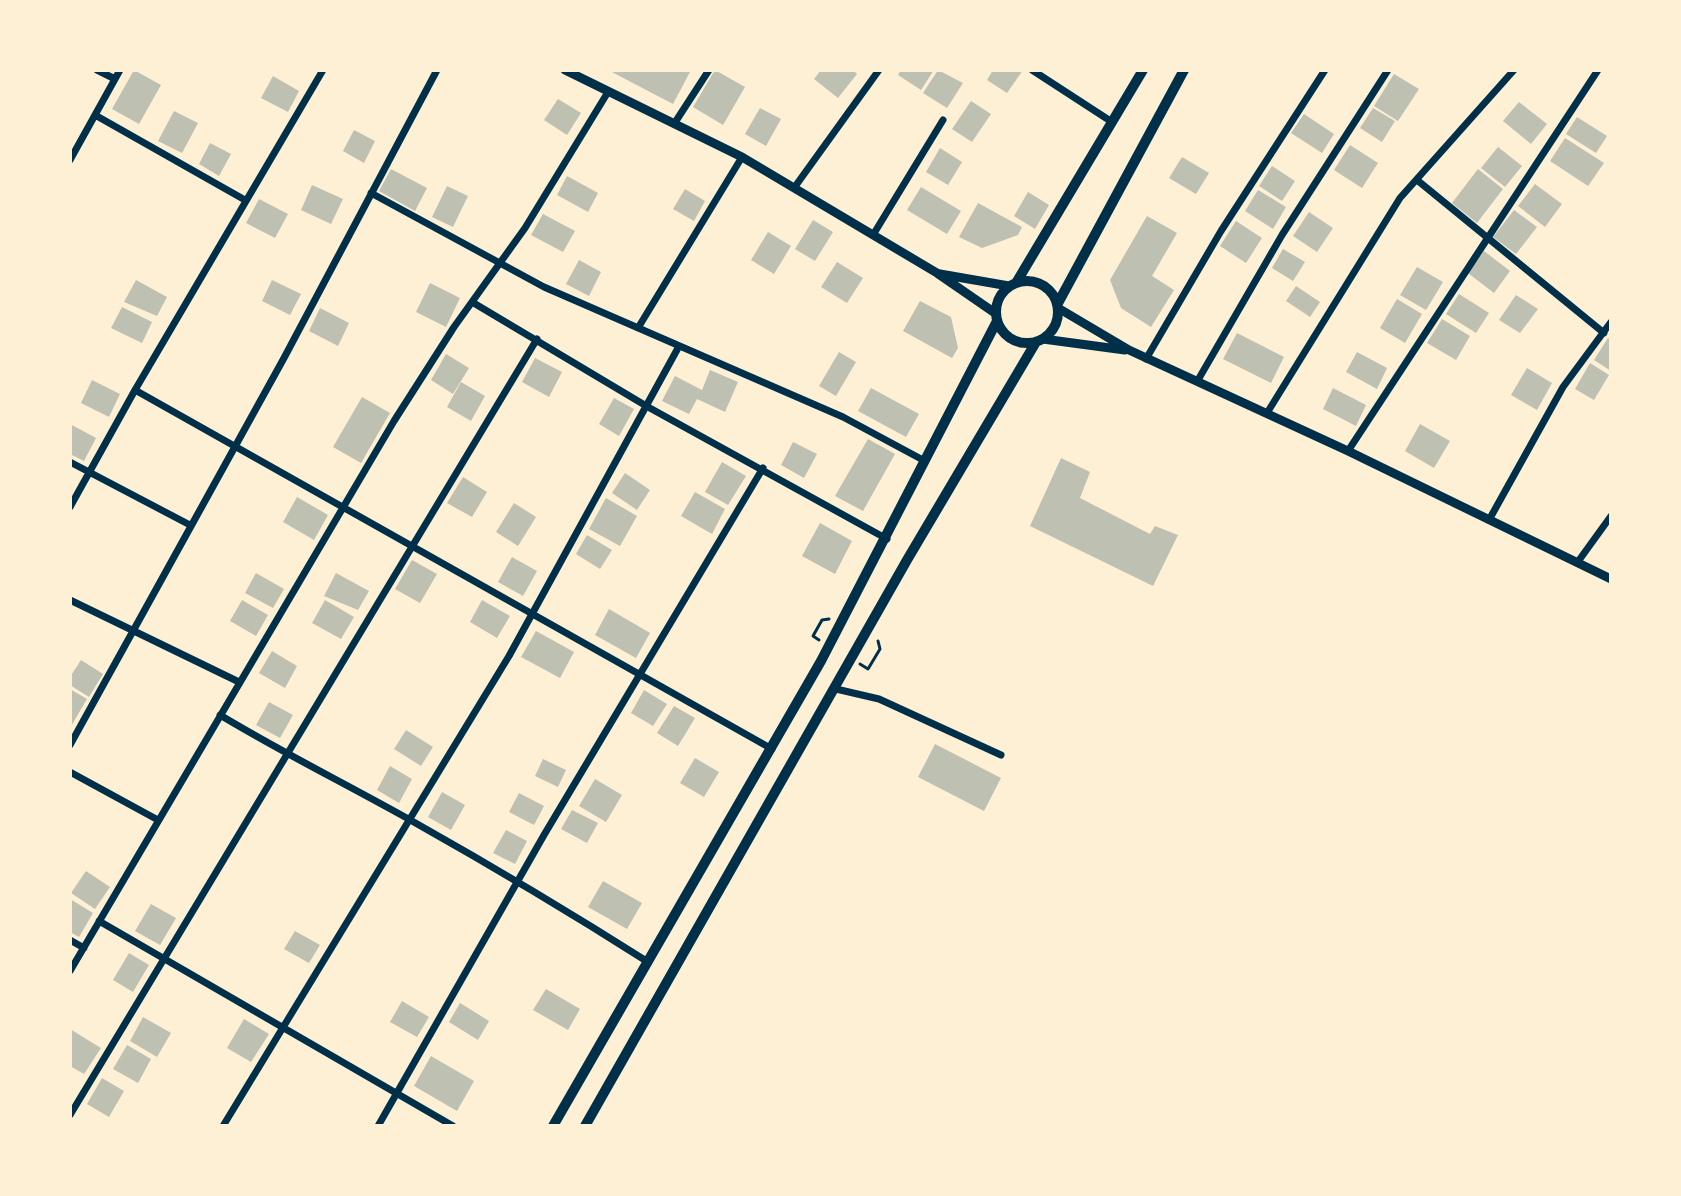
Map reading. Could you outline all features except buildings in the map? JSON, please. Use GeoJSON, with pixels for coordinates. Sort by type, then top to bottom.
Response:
{"type":"FeatureCollection","features":[{"type":"Feature","properties":{"kind":"main road"},"geometry":{"type":"LineString","coordinates":[[553,1126],[772,749],[887,539],[923,460],[996,317],[999,298],[1012,284],[1143,70]]}},
{"type":"Feature","properties":{"kind":"main road"},"geometry":{"type":"LineString","coordinates":[[585,1126],[907,560],[1039,341],[1055,326],[1058,306],[1184,70]]}},
{"type":"Feature","properties":{"kind":"main road"},"geometry":{"type":"LineString","coordinates":[[1012,284],[1042,285],[1058,306]]}},
{"type":"Feature","properties":{"kind":"main road"},"geometry":{"type":"LineString","coordinates":[[996,317],[1008,337],[1017,342],[1039,341]]}},
{"type":"Feature","properties":{"kind":"street"},"geometry":{"type":"LineString","coordinates":[[97,70],[115,79]]}},
{"type":"Feature","properties":{"kind":"street"},"geometry":{"type":"LineString","coordinates":[[70,160],[120,70]]}},
{"type":"Feature","properties":{"kind":"street"},"geometry":{"type":"LineString","coordinates":[[70,507],[323,70]]}},
{"type":"Feature","properties":{"kind":"street"},"geometry":{"type":"LineString","coordinates":[[70,745],[232,445],[284,358],[437,70]]}},
{"type":"Feature","properties":{"kind":"street"},"geometry":{"type":"LineString","coordinates":[[565,70],[742,157],[937,273],[996,317]]}},
{"type":"Feature","properties":{"kind":"street"},"geometry":{"type":"LineString","coordinates":[[674,124],[709,70]]}},
{"type":"Feature","properties":{"kind":"street"},"geometry":{"type":"LineString","coordinates":[[794,188],[879,70]]}},
{"type":"Feature","properties":{"kind":"street"},"geometry":{"type":"LineString","coordinates":[[1032,70],[1112,122]]}},
{"type":"Feature","properties":{"kind":"street"},"geometry":{"type":"LineString","coordinates":[[1146,359],[1221,231],[1325,70]]}},
{"type":"Feature","properties":{"kind":"street"},"geometry":{"type":"LineString","coordinates":[[1198,380],[1282,235],[1388,70]]}},
{"type":"Feature","properties":{"kind":"street"},"geometry":{"type":"LineString","coordinates":[[1267,413],[1400,198],[1514,70]]}},
{"type":"Feature","properties":{"kind":"street"},"geometry":{"type":"LineString","coordinates":[[1348,451],[1598,70]]}},
{"type":"Feature","properties":{"kind":"street"},"geometry":{"type":"LineString","coordinates":[[70,971],[394,421],[499,265],[608,92]]}},
{"type":"Feature","properties":{"kind":"street"},"geometry":{"type":"LineString","coordinates":[[95,115],[245,200]]}},
{"type":"Feature","properties":{"kind":"street"},"geometry":{"type":"LineString","coordinates":[[873,235],[943,120]]}},
{"type":"Feature","properties":{"kind":"street"},"geometry":{"type":"LineString","coordinates":[[638,328],[742,157]]}},
{"type":"Feature","properties":{"kind":"street"},"geometry":{"type":"LineString","coordinates":[[1417,180],[1604,333]]}},
{"type":"Feature","properties":{"kind":"street"},"geometry":{"type":"LineString","coordinates":[[371,193],[499,265],[678,348],[843,417],[923,460]]}},
{"type":"Feature","properties":{"kind":"street"},"geometry":{"type":"LineString","coordinates":[[937,273],[1012,284]]}},
{"type":"Feature","properties":{"kind":"street"},"geometry":{"type":"LineString","coordinates":[[472,302],[648,407],[887,539]]}},
{"type":"Feature","properties":{"kind":"street"},"geometry":{"type":"LineString","coordinates":[[1058,306],[1146,359],[1198,380],[1611,579]]}},
{"type":"Feature","properties":{"kind":"street"},"geometry":{"type":"LineString","coordinates":[[1489,520],[1563,387],[1611,322]]}},
{"type":"Feature","properties":{"kind":"street"},"geometry":{"type":"LineString","coordinates":[[70,1115],[537,339]]}},
{"type":"Feature","properties":{"kind":"street"},"geometry":{"type":"LineString","coordinates":[[1039,341],[1129,350]]}},
{"type":"Feature","properties":{"kind":"street"},"geometry":{"type":"LineString","coordinates":[[223,1126],[533,613],[678,348]]}},
{"type":"Feature","properties":{"kind":"street"},"geometry":{"type":"LineString","coordinates":[[135,390],[410,548],[533,613],[772,749]]}},
{"type":"Feature","properties":{"kind":"street"},"geometry":{"type":"LineString","coordinates":[[70,462],[190,525]]}},
{"type":"Feature","properties":{"kind":"street"},"geometry":{"type":"LineString","coordinates":[[378,1126],[763,468]]}},
{"type":"Feature","properties":{"kind":"street"},"geometry":{"type":"LineString","coordinates":[[1577,563],[1611,516]]}},
{"type":"Feature","properties":{"kind":"street"},"geometry":{"type":"LineString","coordinates":[[70,600],[239,682]]}},
{"type":"Feature","properties":{"kind":"street"},"geometry":{"type":"LineString","coordinates":[[836,689],[879,699],[1001,755]]}},
{"type":"Feature","properties":{"kind":"street"},"geometry":{"type":"LineString","coordinates":[[220,715],[287,756],[410,820],[518,882],[648,962]]}},
{"type":"Feature","properties":{"kind":"street"},"geometry":{"type":"LineString","coordinates":[[70,772],[158,820]]}},
{"type":"Feature","properties":{"kind":"street"},"geometry":{"type":"LineString","coordinates":[[99,921],[453,1126]]}},
{"type":"Feature","properties":{"kind":"street"},"geometry":{"type":"LineString","coordinates":[[70,940],[84,948]]}},
{"type":"Feature","properties":{"kind":"path"},"geometry":{"type":"LineString","coordinates":[[813,636],[822,620],[829,619]]}},
{"type":"Feature","properties":{"kind":"path"},"geometry":{"type":"LineString","coordinates":[[868,669],[880,649],[878,641]]}}]}
